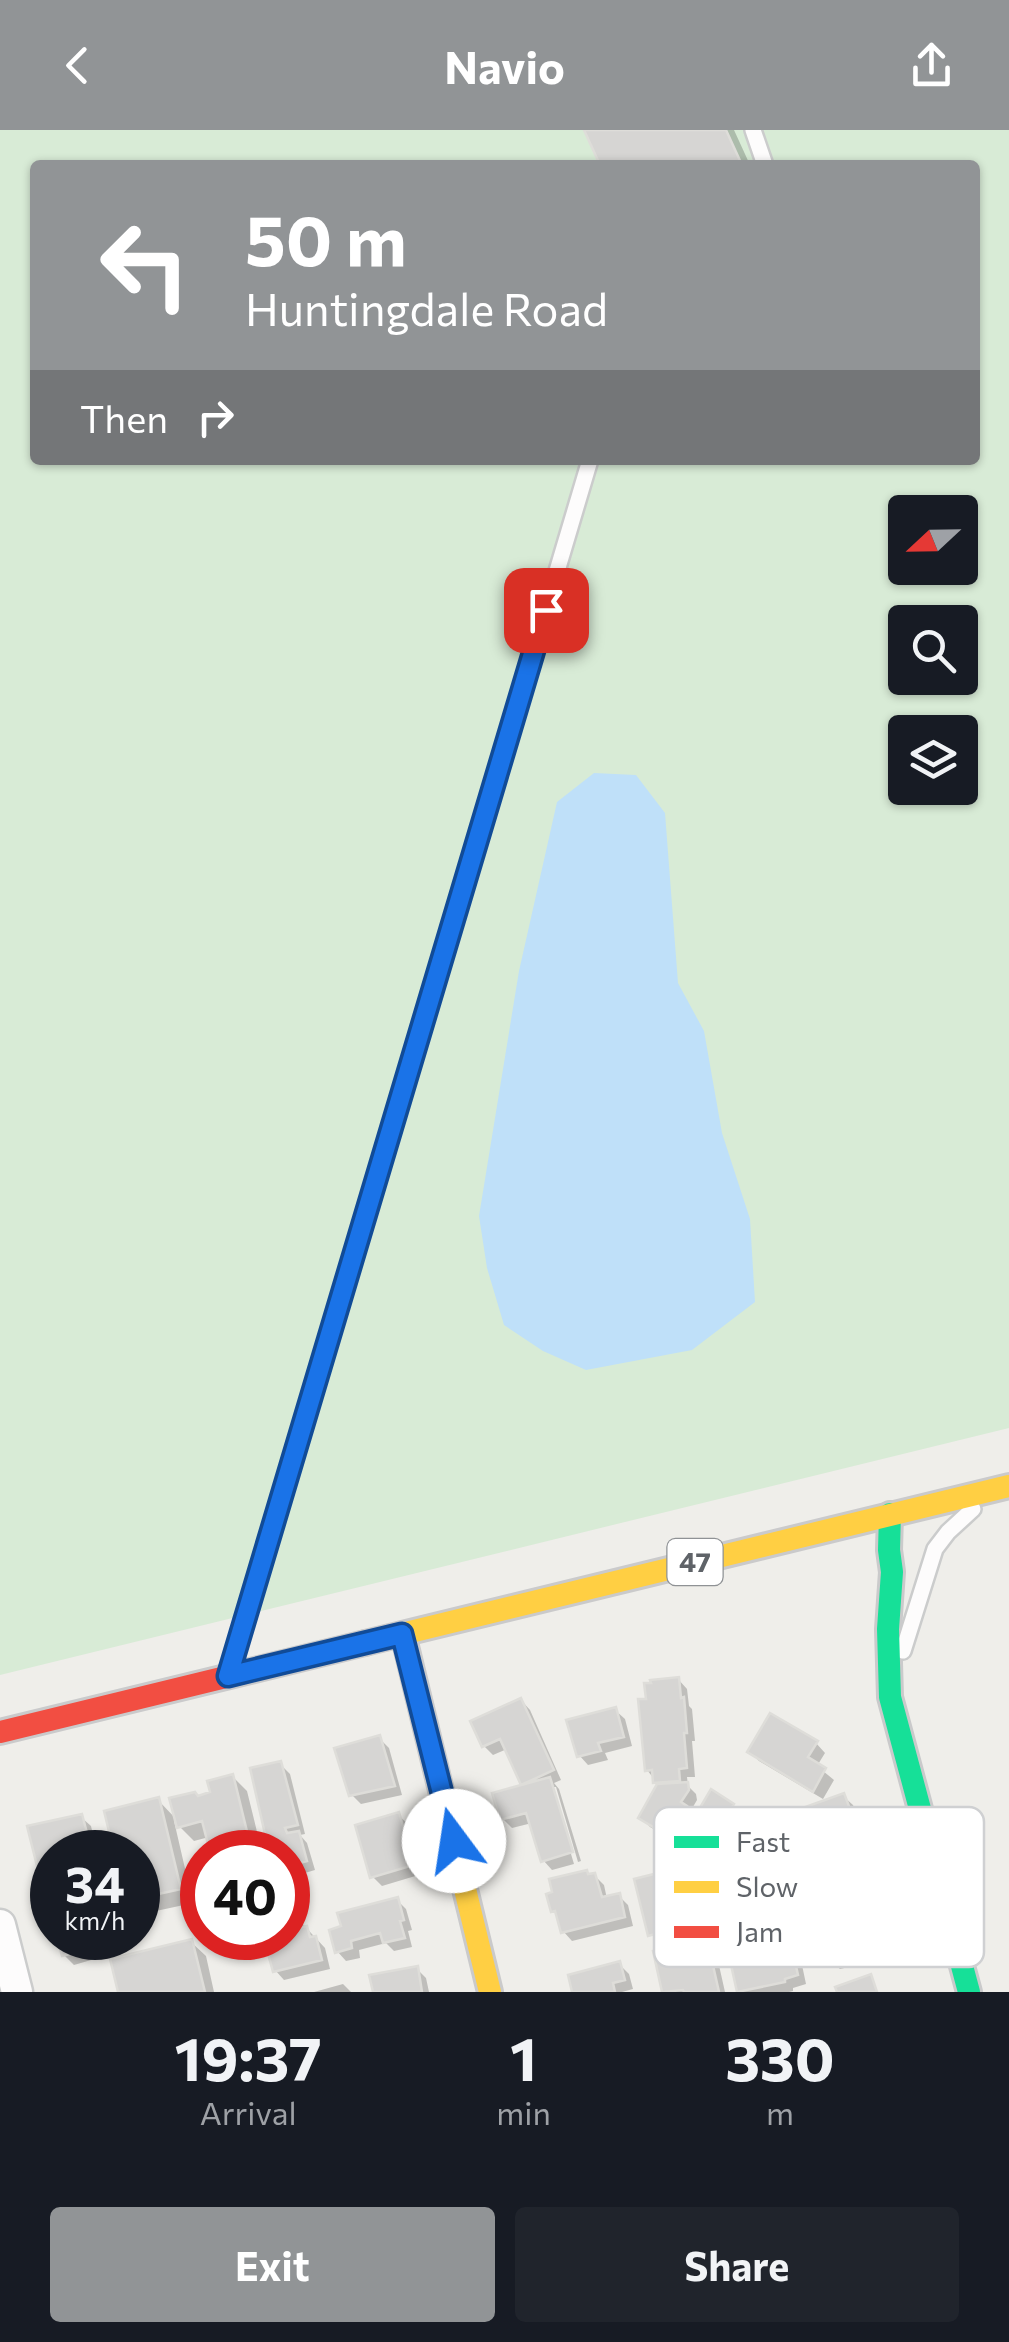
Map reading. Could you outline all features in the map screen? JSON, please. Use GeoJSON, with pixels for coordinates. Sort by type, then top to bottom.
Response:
{"type":"FeatureCollection","features":[{"type":"Feature","properties":{"kind":"main road","name":"47"},"geometry":{"type":"LineString","coordinates":[[0,1732],[999,1488]]}},
{"type":"Feature","properties":{"kind":"main road"},"geometry":{"type":"LineString","coordinates":[[890,1514],[890,1697],[919,1807]]}},
{"type":"Feature","properties":{"kind":"main road"},"geometry":{"type":"LineString","coordinates":[[402,1634],[490,1992]]}},
{"type":"Feature","properties":{"kind":"main road"},"geometry":{"type":"LineString","coordinates":[[962,1967],[969,1992]]}},
{"type":"Feature","properties":{"kind":"street"},"geometry":{"type":"LineString","coordinates":[[0,1925],[17,1992]]}},
{"type":"Feature","properties":{"kind":"lane"},"geometry":{"type":"LineString","coordinates":[[753,130],[763,160]]}},
{"type":"Feature","properties":{"kind":"lane"},"geometry":{"type":"LineString","coordinates":[[228,1676],[589,465]]}},
{"type":"Feature","properties":{"kind":"lane"},"geometry":{"type":"LineString","coordinates":[[890,1697],[935,1548],[999,1488]]}},
{"type":"Feature","properties":{"kind":"green space"},"geometry":{"type":"Polygon","coordinates":[[[0,130],[1009,130],[1009,1428],[0,1675],[0,130]]]}},
{"type":"Feature","properties":{"kind":"water"},"geometry":{"type":"Polygon","coordinates":[[[594,773],[636,775],[665,813],[678,983],[704,1031],[722,1133],[750,1219],[755,1302],[692,1350],[586,1370],[543,1351],[504,1325],[487,1268],[479,1216],[519,971],[557,802],[594,773]]]}},
{"type":"Feature","properties":{"kind":"building"},"geometry":{"type":"Polygon","coordinates":[[[584,130],[726,130],[740,160],[598,160],[584,130]]]}},
{"type":"Feature","properties":{"kind":"building"},"geometry":{"type":"Polygon","coordinates":[[[584,130],[726,130],[740,160],[598,160],[584,130]]]}},
{"type":"Feature","properties":{"kind":"building"},"geometry":{"type":"Polygon","coordinates":[[[679,1677],[681,1698],[684,1697],[687,1768],[679,1769],[680,1781],[653,1783],[652,1770],[645,1771],[638,1699],[646,1699],[644,1683],[679,1677]]]}},
{"type":"Feature","properties":{"kind":"building"},"geometry":{"type":"Polygon","coordinates":[[[521,1698],[554,1770],[521,1785],[500,1739],[482,1747],[470,1721],[521,1698]]]}},
{"type":"Feature","properties":{"kind":"building"},"geometry":{"type":"Polygon","coordinates":[[[616,1707],[624,1737],[598,1743],[601,1751],[577,1757],[566,1720],[616,1707]]]}},
{"type":"Feature","properties":{"kind":"building"},"geometry":{"type":"Polygon","coordinates":[[[770,1713],[818,1741],[808,1757],[826,1768],[813,1792],[747,1752],[770,1713]]]}},
{"type":"Feature","properties":{"kind":"building"},"geometry":{"type":"Polygon","coordinates":[[[380,1735],[395,1786],[349,1796],[334,1748],[380,1735]]]}},
{"type":"Feature","properties":{"kind":"building"},"geometry":{"type":"Polygon","coordinates":[[[281,1761],[298,1825],[286,1830],[264,1830],[250,1768],[281,1761]]]}},
{"type":"Feature","properties":{"kind":"building"},"geometry":{"type":"Polygon","coordinates":[[[233,1774],[247,1830],[204,1830],[202,1821],[177,1828],[169,1798],[210,1792],[207,1781],[233,1774]]]}},
{"type":"Feature","properties":{"kind":"building"},"geometry":{"type":"Polygon","coordinates":[[[550,1777],[573,1852],[541,1862],[526,1813],[500,1820],[492,1793],[550,1777]]]}},
{"type":"Feature","properties":{"kind":"building"},"geometry":{"type":"Polygon","coordinates":[[[688,1782],[689,1790],[681,1802],[686,1807],[654,1807],[654,1828],[638,1818],[657,1784],[688,1782]]]}},
{"type":"Feature","properties":{"kind":"building"},"geometry":{"type":"Polygon","coordinates":[[[711,1789],[734,1804],[732,1807],[700,1807],[711,1789]]]}},
{"type":"Feature","properties":{"kind":"building"},"geometry":{"type":"Polygon","coordinates":[[[844,1793],[849,1807],[805,1807],[844,1793]]]}},
{"type":"Feature","properties":{"kind":"building"},"geometry":{"type":"Polygon","coordinates":[[[159,1797],[180,1889],[160,1894],[160,1830],[109,1830],[104,1811],[159,1797]]]}},
{"type":"Feature","properties":{"kind":"building"},"geometry":{"type":"Polygon","coordinates":[[[399,1812],[414,1865],[370,1878],[355,1825],[399,1812]]]}},
{"type":"Feature","properties":{"kind":"building"},"geometry":{"type":"Polygon","coordinates":[[[82,1814],[86,1830],[30,1830],[30,1838],[27,1826],[82,1814]]]}},
{"type":"Feature","properties":{"kind":"building"},"geometry":{"type":"Polygon","coordinates":[[[587,1870],[588,1874],[595,1873],[602,1897],[620,1893],[625,1917],[561,1933],[546,1894],[552,1892],[549,1879],[587,1870]]]}},
{"type":"Feature","properties":{"kind":"building"},"geometry":{"type":"Polygon","coordinates":[[[654,1874],[654,1934],[648,1936],[634,1879],[654,1874]]]}},
{"type":"Feature","properties":{"kind":"building"},"geometry":{"type":"Polygon","coordinates":[[[398,1897],[405,1938],[383,1943],[380,1933],[351,1941],[352,1948],[335,1953],[329,1930],[341,1926],[337,1913],[398,1897]]]}},
{"type":"Feature","properties":{"kind":"building"},"geometry":{"type":"Polygon","coordinates":[[[316,1936],[322,1960],[273,1972],[270,1960],[310,1960],[310,1937],[316,1936]]]}},
{"type":"Feature","properties":{"kind":"building"},"geometry":{"type":"Polygon","coordinates":[[[180,1942],[180,1960],[197,1960],[205,1992],[118,1992],[110,1960],[160,1960],[160,1947],[180,1942]]]}},
{"type":"Feature","properties":{"kind":"building"},"geometry":{"type":"Polygon","coordinates":[[[620,1961],[625,1980],[613,1983],[615,1992],[572,1992],[568,1975],[620,1961]]]}},
{"type":"Feature","properties":{"kind":"building"},"geometry":{"type":"Polygon","coordinates":[[[418,1966],[422,1992],[373,1992],[369,1975],[418,1966]]]}},
{"type":"Feature","properties":{"kind":"building"},"geometry":{"type":"Polygon","coordinates":[[[657,1967],[713,1967],[719,1992],[662,1992],[657,1967]]]}},
{"type":"Feature","properties":{"kind":"building"},"geometry":{"type":"Polygon","coordinates":[[[731,1967],[796,1967],[798,1975],[785,1982],[737,1992],[731,1967]]]}},
{"type":"Feature","properties":{"kind":"building"},"geometry":{"type":"Polygon","coordinates":[[[871,1974],[877,1992],[837,1992],[835,1987],[871,1974]]]}},
{"type":"Feature","properties":{"kind":"traffic: fast"},"geometry":{"type":"LineString","coordinates":[[890,1514],[890,1697],[919,1807]]}},
{"type":"Feature","properties":{"kind":"traffic: fast"},"geometry":{"type":"LineString","coordinates":[[962,1967],[969,1992]]}},
{"type":"Feature","properties":{"kind":"traffic: slow"},"geometry":{"type":"LineString","coordinates":[[365,1643],[1009,1486]]}},
{"type":"Feature","properties":{"kind":"traffic: slow"},"geometry":{"type":"LineString","coordinates":[[403,1634],[490,1992]]}},
{"type":"Feature","properties":{"kind":"traffic: jam"},"geometry":{"type":"LineString","coordinates":[[0,1732],[365,1643]]}},
{"type":"Feature","properties":{"kind":"route"},"geometry":{"type":"LineString","coordinates":[[454,1841],[402,1634],[228,1676],[546,610]]}}]}
